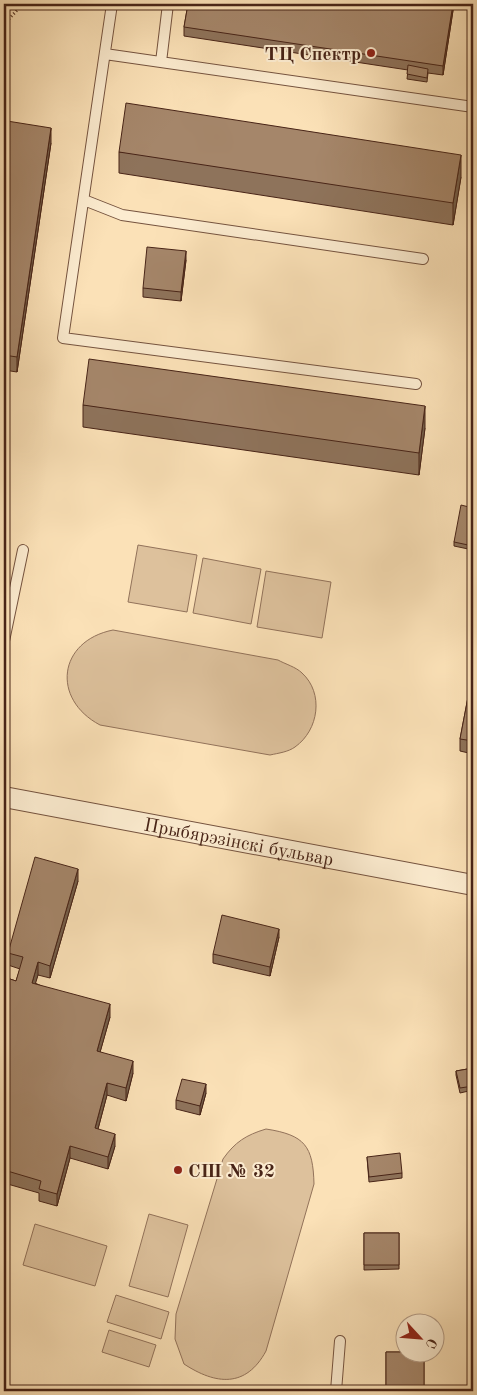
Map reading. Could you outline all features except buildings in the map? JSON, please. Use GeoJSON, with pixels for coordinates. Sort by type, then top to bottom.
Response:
{"type":"FeatureCollection","features":[{"type":"Feature","properties":{"kind":"street","name":"Прыбярэзінскі бульвар"},"geometry":{"type":"LineString","coordinates":[[4,797],[473,885]]}},
{"type":"Feature","properties":{"kind":"lane"},"geometry":{"type":"LineString","coordinates":[[112,4],[63,338],[416,384]]}},
{"type":"Feature","properties":{"kind":"lane"},"geometry":{"type":"LineString","coordinates":[[161,62],[168,4]]}},
{"type":"Feature","properties":{"kind":"lane"},"geometry":{"type":"LineString","coordinates":[[105,54],[473,107]]}},
{"type":"Feature","properties":{"kind":"lane"},"geometry":{"type":"LineString","coordinates":[[84,200],[122,215],[423,259]]}},
{"type":"Feature","properties":{"kind":"lane"},"geometry":{"type":"LineString","coordinates":[[4,641],[24,550]]}},
{"type":"Feature","properties":{"kind":"lane"},"geometry":{"type":"LineString","coordinates":[[336,1391],[340,1341]]}},
{"type":"Feature","properties":{"kind":"path"},"geometry":{"type":"LineString","coordinates":[[4,24],[23,4]]}},
{"type":"Feature","properties":{"kind":"shaded area"},"geometry":{"type":"Polygon","coordinates":[[[138,545],[197,555],[187,612],[128,602],[138,545]]]}},
{"type":"Feature","properties":{"kind":"shaded area"},"geometry":{"type":"Polygon","coordinates":[[[203,558],[261,569],[251,624],[193,613],[203,558]]]}},
{"type":"Feature","properties":{"kind":"shaded area"},"geometry":{"type":"Polygon","coordinates":[[[266,571],[331,582],[322,638],[257,627],[266,571]]]}},
{"type":"Feature","properties":{"kind":"shaded area"},"geometry":{"type":"Polygon","coordinates":[[[113,630],[278,660],[294,667],[309,681],[314,691],[316,711],[314,721],[303,740],[295,747],[270,755],[100,725],[84,714],[74,701],[68,686],[68,672],[72,658],[81,646],[95,636],[113,630]]]}},
{"type":"Feature","properties":{"kind":"shaded area"},"geometry":{"type":"Polygon","coordinates":[[[266,1129],[290,1135],[304,1144],[312,1160],[314,1184],[266,1351],[249,1372],[240,1377],[219,1379],[196,1371],[184,1364],[175,1339],[176,1314],[223,1159],[242,1140],[266,1129]]]}},
{"type":"Feature","properties":{"kind":"shaded area"},"geometry":{"type":"Polygon","coordinates":[[[149,1214],[188,1225],[168,1297],[129,1286],[149,1214]]]}},
{"type":"Feature","properties":{"kind":"shaded area"},"geometry":{"type":"Polygon","coordinates":[[[35,1224],[107,1246],[95,1286],[23,1265],[35,1224]]]}},
{"type":"Feature","properties":{"kind":"shaded area"},"geometry":{"type":"Polygon","coordinates":[[[116,1295],[169,1312],[161,1339],[107,1322],[116,1295]]]}},
{"type":"Feature","properties":{"kind":"shaded area"},"geometry":{"type":"Polygon","coordinates":[[[109,1330],[156,1345],[149,1367],[102,1352],[109,1330]]]}},
{"type":"Feature","properties":{"kind":"place","name":"ТЦ Спектр"},"geometry":{"type":"Point","coordinates":[371,53]}},
{"type":"Feature","properties":{"kind":"place","name":"СШ № 32"},"geometry":{"type":"Point","coordinates":[178,1170]}}]}
